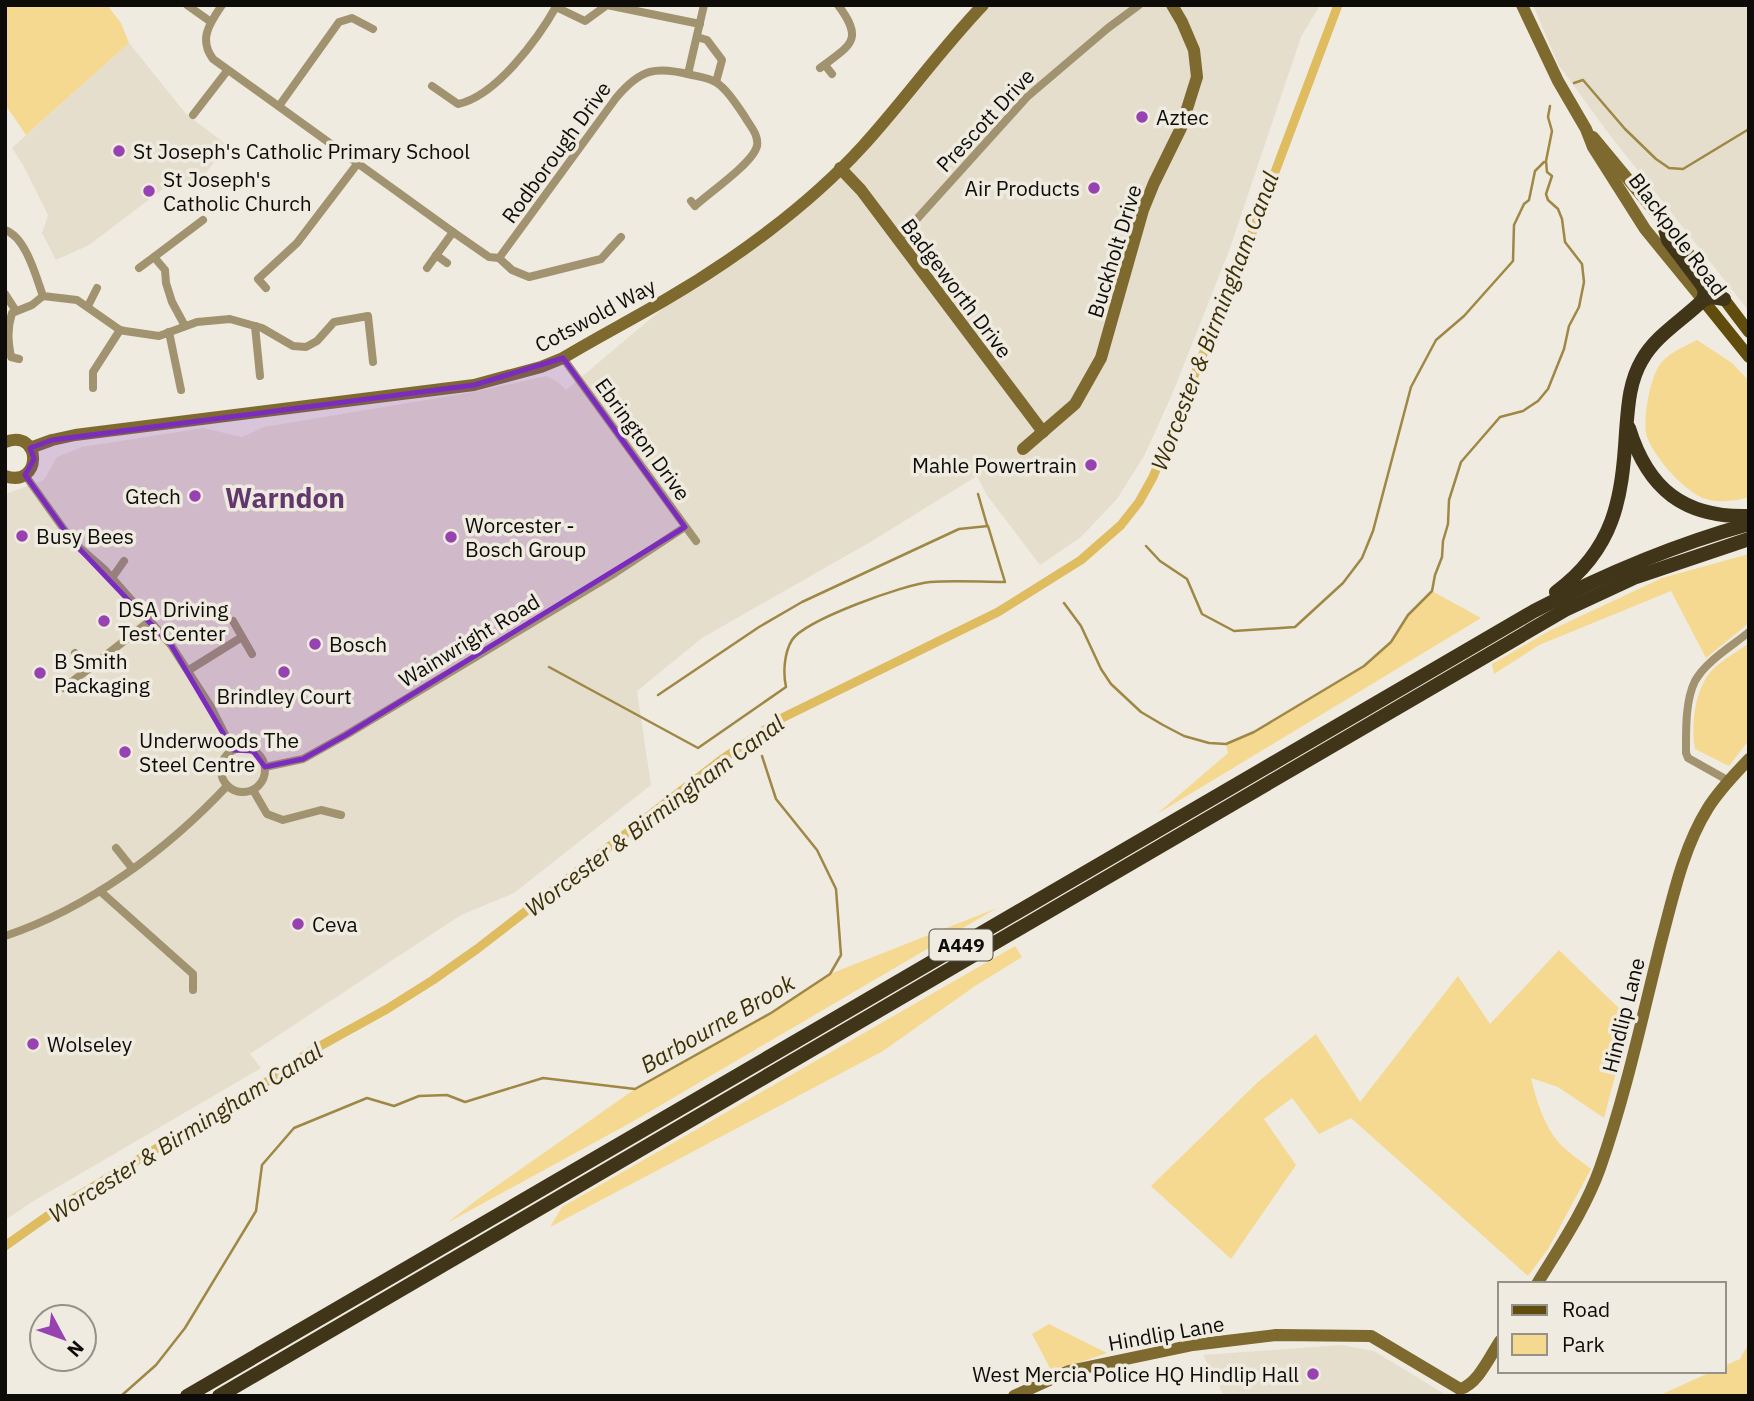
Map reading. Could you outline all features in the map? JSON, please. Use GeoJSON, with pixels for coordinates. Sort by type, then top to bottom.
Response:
{"type":"FeatureCollection","features":[{"type":"Feature","properties":{"kind":"highway"},"geometry":{"type":"LineString","coordinates":[[1663,222],[1668,240],[1702,285],[1705,291],[1703,300]]}},
{"type":"Feature","properties":{"kind":"highway"},"geometry":{"type":"LineString","coordinates":[[1534,611],[1578,573],[1603,540],[1613,520],[1623,482],[1631,387],[1641,360],[1661,337],[1703,300],[1711,297],[1724,299]]}},
{"type":"Feature","properties":{"kind":"highway"},"geometry":{"type":"LineString","coordinates":[[1627,420],[1642,462],[1662,489],[1683,503],[1704,511],[1733,517],[1749,516]]}},
{"type":"Feature","properties":{"kind":"highway","name":"A449"},"geometry":{"type":"LineString","coordinates":[[187,1396],[1534,611],[1618,569],[1713,534],[1749,524]]}},
{"type":"Feature","properties":{"kind":"highway","name":"A449"},"geometry":{"type":"LineString","coordinates":[[219,1396],[1565,610],[1636,577],[1749,539]]}},
{"type":"Feature","properties":{"kind":"main road","name":"Blackpole Road"},"geometry":{"type":"LineString","coordinates":[[1724,299],[1749,332]]}},
{"type":"Feature","properties":{"kind":"main road","name":"Blackpole Road"},"geometry":{"type":"LineString","coordinates":[[1703,300],[1749,357]]}},
{"type":"Feature","properties":{"kind":"street"},"geometry":{"type":"LineString","coordinates":[[187,5],[211,22]]}},
{"type":"Feature","properties":{"kind":"street"},"geometry":{"type":"LineString","coordinates":[[222,5],[207,29],[205,46],[213,60],[489,257],[499,258],[512,270],[529,277],[601,259],[621,237]]}},
{"type":"Feature","properties":{"kind":"street"},"geometry":{"type":"LineString","coordinates":[[432,86],[458,104],[473,100],[529,47],[557,6],[585,21],[607,5],[700,24]]}},
{"type":"Feature","properties":{"kind":"street"},"geometry":{"type":"LineString","coordinates":[[688,74],[704,5]]}},
{"type":"Feature","properties":{"kind":"street"},"geometry":{"type":"LineString","coordinates":[[832,74],[823,66],[848,47],[851,41],[852,25],[838,5]]}},
{"type":"Feature","properties":{"kind":"street","name":"Cotswold Way"},"geometry":{"type":"LineString","coordinates":[[30,448],[75,435],[474,385],[541,367],[563,358],[664,301],[734,256],[803,202],[862,147],[983,5]]}},
{"type":"Feature","properties":{"kind":"street","name":"Prescott Drive"},"geometry":{"type":"LineString","coordinates":[[897,241],[1027,97],[1139,5]]}},
{"type":"Feature","properties":{"kind":"street","name":"Buckholt Drive"},"geometry":{"type":"LineString","coordinates":[[1023,449],[1075,404],[1101,358],[1143,209],[1181,128],[1196,83],[1194,50],[1172,5]]}},
{"type":"Feature","properties":{"kind":"street","name":"Blackpole Road"},"geometry":{"type":"LineString","coordinates":[[1522,5],[1558,82],[1586,129],[1724,299]]}},
{"type":"Feature","properties":{"kind":"street"},"geometry":{"type":"LineString","coordinates":[[279,106],[339,22],[352,18],[373,29]]}},
{"type":"Feature","properties":{"kind":"street"},"geometry":{"type":"LineString","coordinates":[[691,201],[695,206],[757,149],[757,137],[750,125],[716,82],[722,60],[707,40],[697,37]]}},
{"type":"Feature","properties":{"kind":"street","name":"Rodborough Drive"},"geometry":{"type":"LineString","coordinates":[[499,258],[629,82],[653,70],[688,74],[716,82]]}},
{"type":"Feature","properties":{"kind":"street"},"geometry":{"type":"LineString","coordinates":[[194,115],[227,71]]}},
{"type":"Feature","properties":{"kind":"street","name":"Blackpole Road"},"geometry":{"type":"LineString","coordinates":[[1586,129],[1592,147],[1645,229],[1703,300]]}},
{"type":"Feature","properties":{"kind":"street"},"geometry":{"type":"LineString","coordinates":[[266,288],[258,279],[297,243],[358,163]]}},
{"type":"Feature","properties":{"kind":"street","name":"Badgeworth Drive"},"geometry":{"type":"LineString","coordinates":[[840,168],[861,190],[1043,432]]}},
{"type":"Feature","properties":{"kind":"street"},"geometry":{"type":"LineString","coordinates":[[139,268],[203,220]]}},
{"type":"Feature","properties":{"kind":"street"},"geometry":{"type":"LineString","coordinates":[[5,230],[11,232],[31,259],[43,296]]}},
{"type":"Feature","properties":{"kind":"street"},"geometry":{"type":"LineString","coordinates":[[427,268],[453,232]]}},
{"type":"Feature","properties":{"kind":"street"},"geometry":{"type":"LineString","coordinates":[[436,255],[447,263]]}},
{"type":"Feature","properties":{"kind":"street"},"geometry":{"type":"LineString","coordinates":[[154,257],[165,270],[172,302],[184,327]]}},
{"type":"Feature","properties":{"kind":"street"},"geometry":{"type":"LineString","coordinates":[[88,306],[97,288]]}},
{"type":"Feature","properties":{"kind":"street"},"geometry":{"type":"LineString","coordinates":[[5,294],[16,312]]}},
{"type":"Feature","properties":{"kind":"street"},"geometry":{"type":"LineString","coordinates":[[12,360],[7,330],[12,313],[32,305],[43,296],[77,300],[120,330],[159,336],[197,322],[230,318],[277,334],[293,346],[306,347],[317,341],[334,322],[368,316],[373,362]]}},
{"type":"Feature","properties":{"kind":"street"},"geometry":{"type":"LineString","coordinates":[[255,326],[260,376]]}},
{"type":"Feature","properties":{"kind":"street"},"geometry":{"type":"LineString","coordinates":[[93,388],[93,372],[120,330]]}},
{"type":"Feature","properties":{"kind":"street"},"geometry":{"type":"LineString","coordinates":[[169,332],[181,390]]}},
{"type":"Feature","properties":{"kind":"street","name":"Ebrington Drive"},"geometry":{"type":"LineString","coordinates":[[563,358],[695,541]]}},
{"type":"Feature","properties":{"kind":"street"},"geometry":{"type":"LineString","coordinates":[[5,442],[20,440],[30,448],[34,459],[30,471],[25,475],[14,478],[5,475]]}},
{"type":"Feature","properties":{"kind":"street"},"geometry":{"type":"LineString","coordinates":[[25,475],[73,542],[113,578],[151,620],[189,670],[233,750]]}},
{"type":"Feature","properties":{"kind":"street","name":"Wainwright Road"},"geometry":{"type":"LineString","coordinates":[[265,767],[303,758],[346,735],[615,573],[685,527]]}},
{"type":"Feature","properties":{"kind":"street"},"geometry":{"type":"LineString","coordinates":[[113,578],[124,561]]}},
{"type":"Feature","properties":{"kind":"street"},"geometry":{"type":"LineString","coordinates":[[64,688],[151,620]]}},
{"type":"Feature","properties":{"kind":"street"},"geometry":{"type":"LineString","coordinates":[[233,621],[252,654]]}},
{"type":"Feature","properties":{"kind":"street"},"geometry":{"type":"LineString","coordinates":[[1729,781],[1689,758],[1686,753],[1690,694],[1706,667],[1749,632]]}},
{"type":"Feature","properties":{"kind":"street"},"geometry":{"type":"LineString","coordinates":[[189,670],[242,637]]}},
{"type":"Feature","properties":{"kind":"street"},"geometry":{"type":"LineString","coordinates":[[75,653],[87,670]]}},
{"type":"Feature","properties":{"kind":"street"},"geometry":{"type":"LineString","coordinates":[[240,748],[259,755],[265,767],[262,780],[253,790],[239,792],[227,786],[220,774],[223,760],[233,750],[240,748]]}},
{"type":"Feature","properties":{"kind":"street","name":"Hindlip Lane"},"geometry":{"type":"LineString","coordinates":[[1538,1282],[1580,1215],[1600,1168],[1683,864],[1709,807],[1749,759]]}},
{"type":"Feature","properties":{"kind":"street"},"geometry":{"type":"LineString","coordinates":[[5,936],[100,891],[203,811],[227,786]]}},
{"type":"Feature","properties":{"kind":"street"},"geometry":{"type":"LineString","coordinates":[[253,790],[267,814],[283,820],[321,810],[341,815]]}},
{"type":"Feature","properties":{"kind":"street"},"geometry":{"type":"LineString","coordinates":[[116,848],[132,868]]}},
{"type":"Feature","properties":{"kind":"street"},"geometry":{"type":"LineString","coordinates":[[100,891],[192,974],[193,990]]}},
{"type":"Feature","properties":{"kind":"street","name":"Hindlip Lane"},"geometry":{"type":"LineString","coordinates":[[1013,1396],[1069,1371],[1193,1345],[1288,1335],[1371,1336],[1460,1390],[1474,1380],[1498,1344]]}},
{"type":"Feature","properties":{"kind":"highlighted area"},"geometry":{"type":"Polygon","coordinates":[[[563,358],[685,527],[303,759],[265,767],[253,751],[233,750],[171,645],[73,542],[25,475],[34,459],[30,448],[52,440],[474,385],[563,358]]]}},
{"type":"Feature","properties":{"kind":"shaded area"},"geometry":{"type":"Polygon","coordinates":[[[990,5],[1320,5],[1301,37],[1229,251],[1171,397],[1144,456],[1117,499],[1081,537],[1040,565],[986,494],[977,476],[872,541],[702,638],[637,691],[651,785],[514,893],[461,915],[250,1054],[261,1068],[5,1220],[5,494],[44,480],[57,457],[82,447],[203,428],[242,437],[264,427],[474,392],[546,376],[566,390],[668,304],[806,207],[990,5]]]}},
{"type":"Feature","properties":{"kind":"shaded area"},"geometry":{"type":"Polygon","coordinates":[[[1533,5],[1749,5],[1749,311],[1606,130],[1558,64],[1533,5]]]}},
{"type":"Feature","properties":{"kind":"shaded area","name":"St Joseph's Catholic Primary School"},"geometry":{"type":"Polygon","coordinates":[[[129,43],[186,114],[227,145],[202,178],[167,186],[89,245],[56,260],[42,233],[48,215],[12,148],[129,43]]]}},
{"type":"Feature","properties":{"kind":"shaded area","name":"West Mercia Police HQ Hindlip Hall"},"geometry":{"type":"Polygon","coordinates":[[[1341,1345],[1374,1351],[1446,1395],[1475,1393],[1476,1396],[1224,1396],[1203,1355],[1341,1345]]]}},
{"type":"Feature","properties":{"kind":"green space"},"geometry":{"type":"Polygon","coordinates":[[[5,5],[107,5],[121,23],[129,43],[26,135],[5,104],[5,5]]]}},
{"type":"Feature","properties":{"kind":"green space"},"geometry":{"type":"Polygon","coordinates":[[[1697,340],[1732,363],[1749,381],[1749,497],[1722,501],[1697,495],[1671,473],[1647,437],[1646,410],[1657,369],[1669,356],[1697,340]]]}},
{"type":"Feature","properties":{"kind":"green space"},"geometry":{"type":"Polygon","coordinates":[[[1749,554],[1749,623],[1706,658],[1671,591],[1539,645],[1494,674],[1492,664],[1549,631],[1662,578],[1749,554]]]}},
{"type":"Feature","properties":{"kind":"green space"},"geometry":{"type":"Polygon","coordinates":[[[1432,591],[1481,618],[1157,814],[1228,753],[1226,744],[1254,732],[1364,666],[1391,642],[1408,615],[1432,591]]]}},
{"type":"Feature","properties":{"kind":"green space"},"geometry":{"type":"Polygon","coordinates":[[[1749,643],[1749,740],[1729,766],[1695,749],[1694,713],[1702,686],[1710,673],[1749,643]]]}},
{"type":"Feature","properties":{"kind":"green space"},"geometry":{"type":"Polygon","coordinates":[[[997,908],[632,1122],[447,1223],[635,1089],[771,1013],[830,974],[997,908]]]}},
{"type":"Feature","properties":{"kind":"green space"},"geometry":{"type":"Polygon","coordinates":[[[1015,946],[1022,957],[975,986],[883,1051],[550,1227],[562,1207],[1015,946]]]}},
{"type":"Feature","properties":{"kind":"green space"},"geometry":{"type":"Polygon","coordinates":[[[1559,950],[1630,1019],[1604,1118],[1558,1087],[1531,1078],[1541,1112],[1554,1137],[1591,1169],[1548,1249],[1528,1276],[1351,1118],[1319,1134],[1292,1098],[1264,1119],[1296,1165],[1231,1259],[1151,1186],[1258,1082],[1316,1034],[1360,1102],[1458,976],[1490,1024],[1559,950]]]}},
{"type":"Feature","properties":{"kind":"green space"},"geometry":{"type":"Polygon","coordinates":[[[1049,1324],[1107,1353],[1052,1372],[1032,1334],[1049,1324]]]}},
{"type":"Feature","properties":{"kind":"green space"},"geometry":{"type":"Polygon","coordinates":[[[1749,1343],[1749,1396],[1658,1396],[1709,1373],[1726,1373],[1726,1365],[1740,1359],[1749,1343]]]}},
{"type":"Feature","properties":{"kind":"waterway","name":"Worcester & Birmingham Canal"},"geometry":{"type":"LineString","coordinates":[[5,1246],[63,1205],[273,1078],[311,1051],[433,980],[721,760],[782,718],[998,612],[1081,560],[1121,525],[1139,502],[1153,477],[1249,241],[1338,5]]}},
{"type":"Feature","properties":{"kind":"waterway","name":"Barbourne Brook"},"geometry":{"type":"LineString","coordinates":[[1574,83],[1583,80],[1625,129],[1669,168],[1683,169],[1749,129]]}},
{"type":"Feature","properties":{"kind":"waterway","name":"Barbourne Brook"},"geometry":{"type":"LineString","coordinates":[[1064,603],[1081,626],[1111,684],[1141,712],[1184,736],[1209,743],[1226,744],[1254,732],[1364,666],[1391,642],[1408,615],[1432,591],[1442,557],[1449,500],[1461,462],[1500,417],[1523,411],[1538,401],[1548,389],[1564,349],[1569,326],[1579,307],[1584,282],[1582,264],[1565,242],[1562,219],[1546,194],[1552,176],[1547,172],[1546,161],[1552,131],[1548,117],[1550,106]]}},
{"type":"Feature","properties":{"kind":"waterway"},"geometry":{"type":"LineString","coordinates":[[1146,546],[1160,561],[1187,579],[1202,614],[1234,631],[1295,627],[1343,583],[1362,558],[1373,531],[1411,387],[1436,340],[1464,316],[1513,261],[1514,225],[1524,204],[1529,200],[1535,171],[1544,162]]}},
{"type":"Feature","properties":{"kind":"waterway"},"geometry":{"type":"LineString","coordinates":[[978,494],[987,525]]}},
{"type":"Feature","properties":{"kind":"waterway","name":"Barbourne Brook"},"geometry":{"type":"LineString","coordinates":[[549,667],[698,748],[786,687],[785,663],[789,645],[801,632],[816,623],[856,604],[917,584],[949,581],[1005,582],[988,526],[959,529],[802,602],[759,627],[658,695]]}},
{"type":"Feature","properties":{"kind":"waterway","name":"Barbourne Brook"},"geometry":{"type":"LineString","coordinates":[[121,1396],[156,1365],[185,1328],[256,1211],[262,1165],[294,1128],[367,1098],[394,1106],[419,1096],[447,1095],[465,1102],[543,1078],[635,1089],[771,1013],[830,974],[841,955],[836,889],[817,850],[776,799],[762,756]]}},
{"type":"Feature","properties":{"kind":"place","name":"Aztec"},"geometry":{"type":"Point","coordinates":[1142,117]}},
{"type":"Feature","properties":{"kind":"place","name":"St Joseph's Catholic Primary School"},"geometry":{"type":"Point","coordinates":[119,151]}},
{"type":"Feature","properties":{"kind":"place","name":"Air Products"},"geometry":{"type":"Point","coordinates":[1094,188]}},
{"type":"Feature","properties":{"kind":"place","name":"St Joseph's Catholic Church"},"geometry":{"type":"Point","coordinates":[149,191]}},
{"type":"Feature","properties":{"kind":"place","name":"Mahle Powertrain"},"geometry":{"type":"Point","coordinates":[1091,465]}},
{"type":"Feature","properties":{"kind":"place","name":"Gtech"},"geometry":{"type":"Point","coordinates":[195,496]}},
{"type":"Feature","properties":{"kind":"place","name":"Busy Bees"},"geometry":{"type":"Point","coordinates":[22,536]}},
{"type":"Feature","properties":{"kind":"place","name":"Worcester - Bosch Group"},"geometry":{"type":"Point","coordinates":[451,537]}},
{"type":"Feature","properties":{"kind":"place","name":"DSA Driving Test Center"},"geometry":{"type":"Point","coordinates":[104,621]}},
{"type":"Feature","properties":{"kind":"place","name":"Bosch"},"geometry":{"type":"Point","coordinates":[315,644]}},
{"type":"Feature","properties":{"kind":"place","name":"Brindley Court"},"geometry":{"type":"Point","coordinates":[284,672]}},
{"type":"Feature","properties":{"kind":"place","name":"B Smith Packaging"},"geometry":{"type":"Point","coordinates":[40,673]}},
{"type":"Feature","properties":{"kind":"place","name":"Underwoods The Steel Centre"},"geometry":{"type":"Point","coordinates":[125,752]}},
{"type":"Feature","properties":{"kind":"place","name":"Ceva"},"geometry":{"type":"Point","coordinates":[298,924]}},
{"type":"Feature","properties":{"kind":"place","name":"Wolseley"},"geometry":{"type":"Point","coordinates":[33,1044]}},
{"type":"Feature","properties":{"kind":"place","name":"West Mercia Police HQ Hindlip Hall"},"geometry":{"type":"Point","coordinates":[1313,1374]}},
{"type":"Feature","properties":{"kind":"district","name":"Warndon"},"geometry":{"type":"Point","coordinates":[285,497]}}]}
